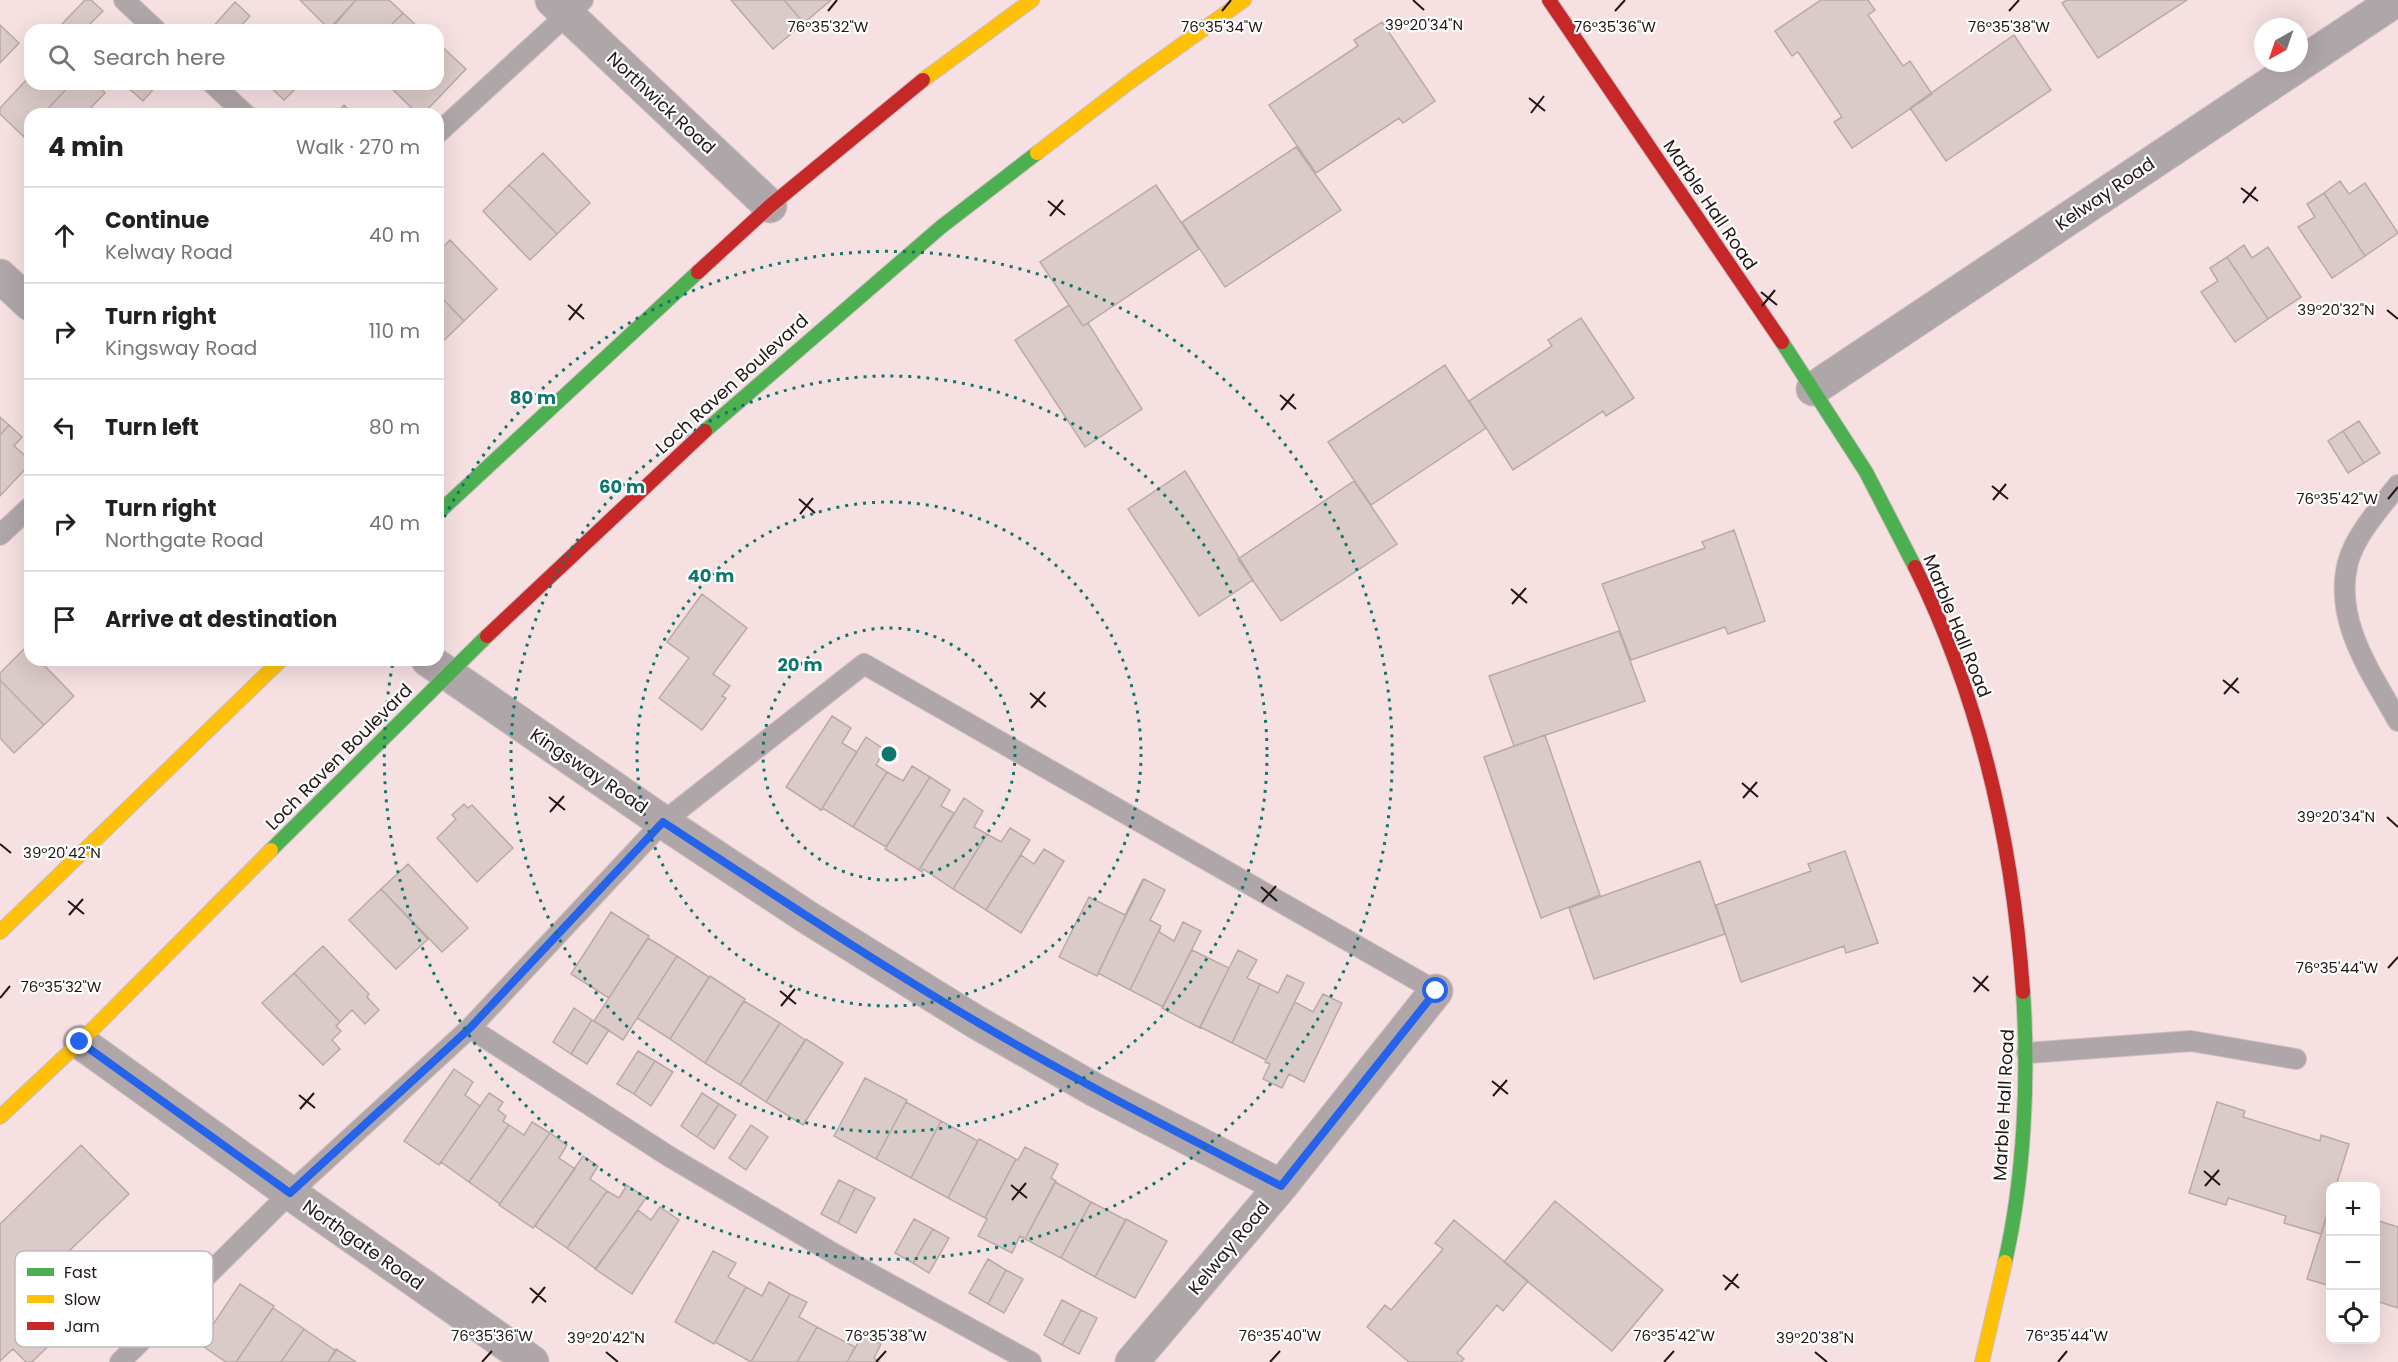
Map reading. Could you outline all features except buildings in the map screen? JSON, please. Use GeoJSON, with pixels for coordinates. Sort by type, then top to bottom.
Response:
{"type":"FeatureCollection","features":[{"type":"Feature","properties":{"kind":"main road"},"geometry":{"type":"LineString","coordinates":[[444,507],[770,206],[926,78],[1032,0]]}},
{"type":"Feature","properties":{"kind":"main road","name":"Loch Raven Boulevard"},"geometry":{"type":"LineString","coordinates":[[444,661],[733,404],[941,227],[1131,81],[1244,0]]}},
{"type":"Feature","properties":{"kind":"main road","name":"Marble Hall Road"},"geometry":{"type":"LineString","coordinates":[[1549,0],[1813,389],[1882,499],[1924,585],[1984,743],[2015,883],[2024,972],[2027,1053],[2016,1198],[2003,1271],[1982,1362]]}},
{"type":"Feature","properties":{"kind":"main road"},"geometry":{"type":"LineString","coordinates":[[0,932],[275,666]]}},
{"type":"Feature","properties":{"kind":"main road","name":"Loch Raven Boulevard"},"geometry":{"type":"LineString","coordinates":[[0,1117],[80,1042],[437,667]]}},
{"type":"Feature","properties":{"kind":"street","name":"Kelway Road"},"geometry":{"type":"LineString","coordinates":[[1813,389],[2396,0]]}},
{"type":"Feature","properties":{"kind":"street","name":"Northwick Road"},"geometry":{"type":"LineString","coordinates":[[567,5],[770,206]]}},
{"type":"Feature","properties":{"kind":"street"},"geometry":{"type":"LineString","coordinates":[[0,276],[24,298]]}},
{"type":"Feature","properties":{"kind":"street","name":"Kingsway Road"},"geometry":{"type":"LineString","coordinates":[[437,667],[663,822],[810,919],[976,1022],[1095,1090],[1281,1186]]}},
{"type":"Feature","properties":{"kind":"street","name":"Kelway Road"},"geometry":{"type":"LineString","coordinates":[[1132,1362],[1281,1186],[1436,991]]}},
{"type":"Feature","properties":{"kind":"street","name":"Northgate Road"},"geometry":{"type":"LineString","coordinates":[[80,1042],[290,1193],[532,1362]]}},
{"type":"Feature","properties":{"kind":"lane"},"geometry":{"type":"LineString","coordinates":[[124,0],[150,24]]}},
{"type":"Feature","properties":{"kind":"lane"},"geometry":{"type":"LineString","coordinates":[[444,127],[567,5]]}},
{"type":"Feature","properties":{"kind":"lane"},"geometry":{"type":"LineString","coordinates":[[219,90],[238,108]]}},
{"type":"Feature","properties":{"kind":"lane"},"geometry":{"type":"LineString","coordinates":[[2398,485],[2366,527],[2348,561],[2343,601],[2356,643],[2398,721]]}},
{"type":"Feature","properties":{"kind":"lane"},"geometry":{"type":"LineString","coordinates":[[0,535],[24,513]]}},
{"type":"Feature","properties":{"kind":"lane"},"geometry":{"type":"LineString","coordinates":[[213,1270],[290,1193],[470,1028],[663,822],[864,664],[1436,991]]}},
{"type":"Feature","properties":{"kind":"lane"},"geometry":{"type":"LineString","coordinates":[[470,1028],[670,1157],[838,1256],[1031,1362]]}},
{"type":"Feature","properties":{"kind":"lane"},"geometry":{"type":"LineString","coordinates":[[2027,1053],[2191,1041],[2296,1059]]}},
{"type":"Feature","properties":{"kind":"lane"},"geometry":{"type":"LineString","coordinates":[[120,1362],[135,1347]]}},
{"type":"Feature","properties":{"kind":"traffic: fast"},"geometry":{"type":"LineString","coordinates":[[705,431],[941,227],[1037,153]]}},
{"type":"Feature","properties":{"kind":"traffic: fast"},"geometry":{"type":"LineString","coordinates":[[444,507],[698,272]]}},
{"type":"Feature","properties":{"kind":"traffic: fast"},"geometry":{"type":"LineString","coordinates":[[1782,342],[1866,472],[1915,567]]}},
{"type":"Feature","properties":{"kind":"traffic: fast"},"geometry":{"type":"LineString","coordinates":[[271,850],[487,636]]}},
{"type":"Feature","properties":{"kind":"traffic: fast"},"geometry":{"type":"LineString","coordinates":[[2005,1262],[2021,1163],[2025,1093],[2023,992]]}},
{"type":"Feature","properties":{"kind":"traffic: slow"},"geometry":{"type":"LineString","coordinates":[[923,80],[1032,0]]}},
{"type":"Feature","properties":{"kind":"traffic: slow"},"geometry":{"type":"LineString","coordinates":[[1037,153],[1131,81],[1244,0]]}},
{"type":"Feature","properties":{"kind":"traffic: slow"},"geometry":{"type":"LineString","coordinates":[[0,932],[275,666]]}},
{"type":"Feature","properties":{"kind":"traffic: slow"},"geometry":{"type":"LineString","coordinates":[[0,1117],[80,1042],[271,850]]}},
{"type":"Feature","properties":{"kind":"traffic: slow"},"geometry":{"type":"LineString","coordinates":[[1982,1362],[2005,1262]]}},
{"type":"Feature","properties":{"kind":"traffic: jam"},"geometry":{"type":"LineString","coordinates":[[1549,0],[1782,342]]}},
{"type":"Feature","properties":{"kind":"traffic: jam"},"geometry":{"type":"LineString","coordinates":[[698,272],[770,206],[923,80]]}},
{"type":"Feature","properties":{"kind":"traffic: jam"},"geometry":{"type":"LineString","coordinates":[[487,636],[705,431]]}},
{"type":"Feature","properties":{"kind":"traffic: jam"},"geometry":{"type":"LineString","coordinates":[[1915,567],[1958,668],[1990,774],[2011,882],[2023,992]]}},
{"type":"Feature","properties":{"kind":"route"},"geometry":{"type":"LineString","coordinates":[[80,1042],[290,1193],[470,1028],[663,822],[810,919],[976,1022],[1095,1090],[1281,1186],[1436,991]]}}]}
